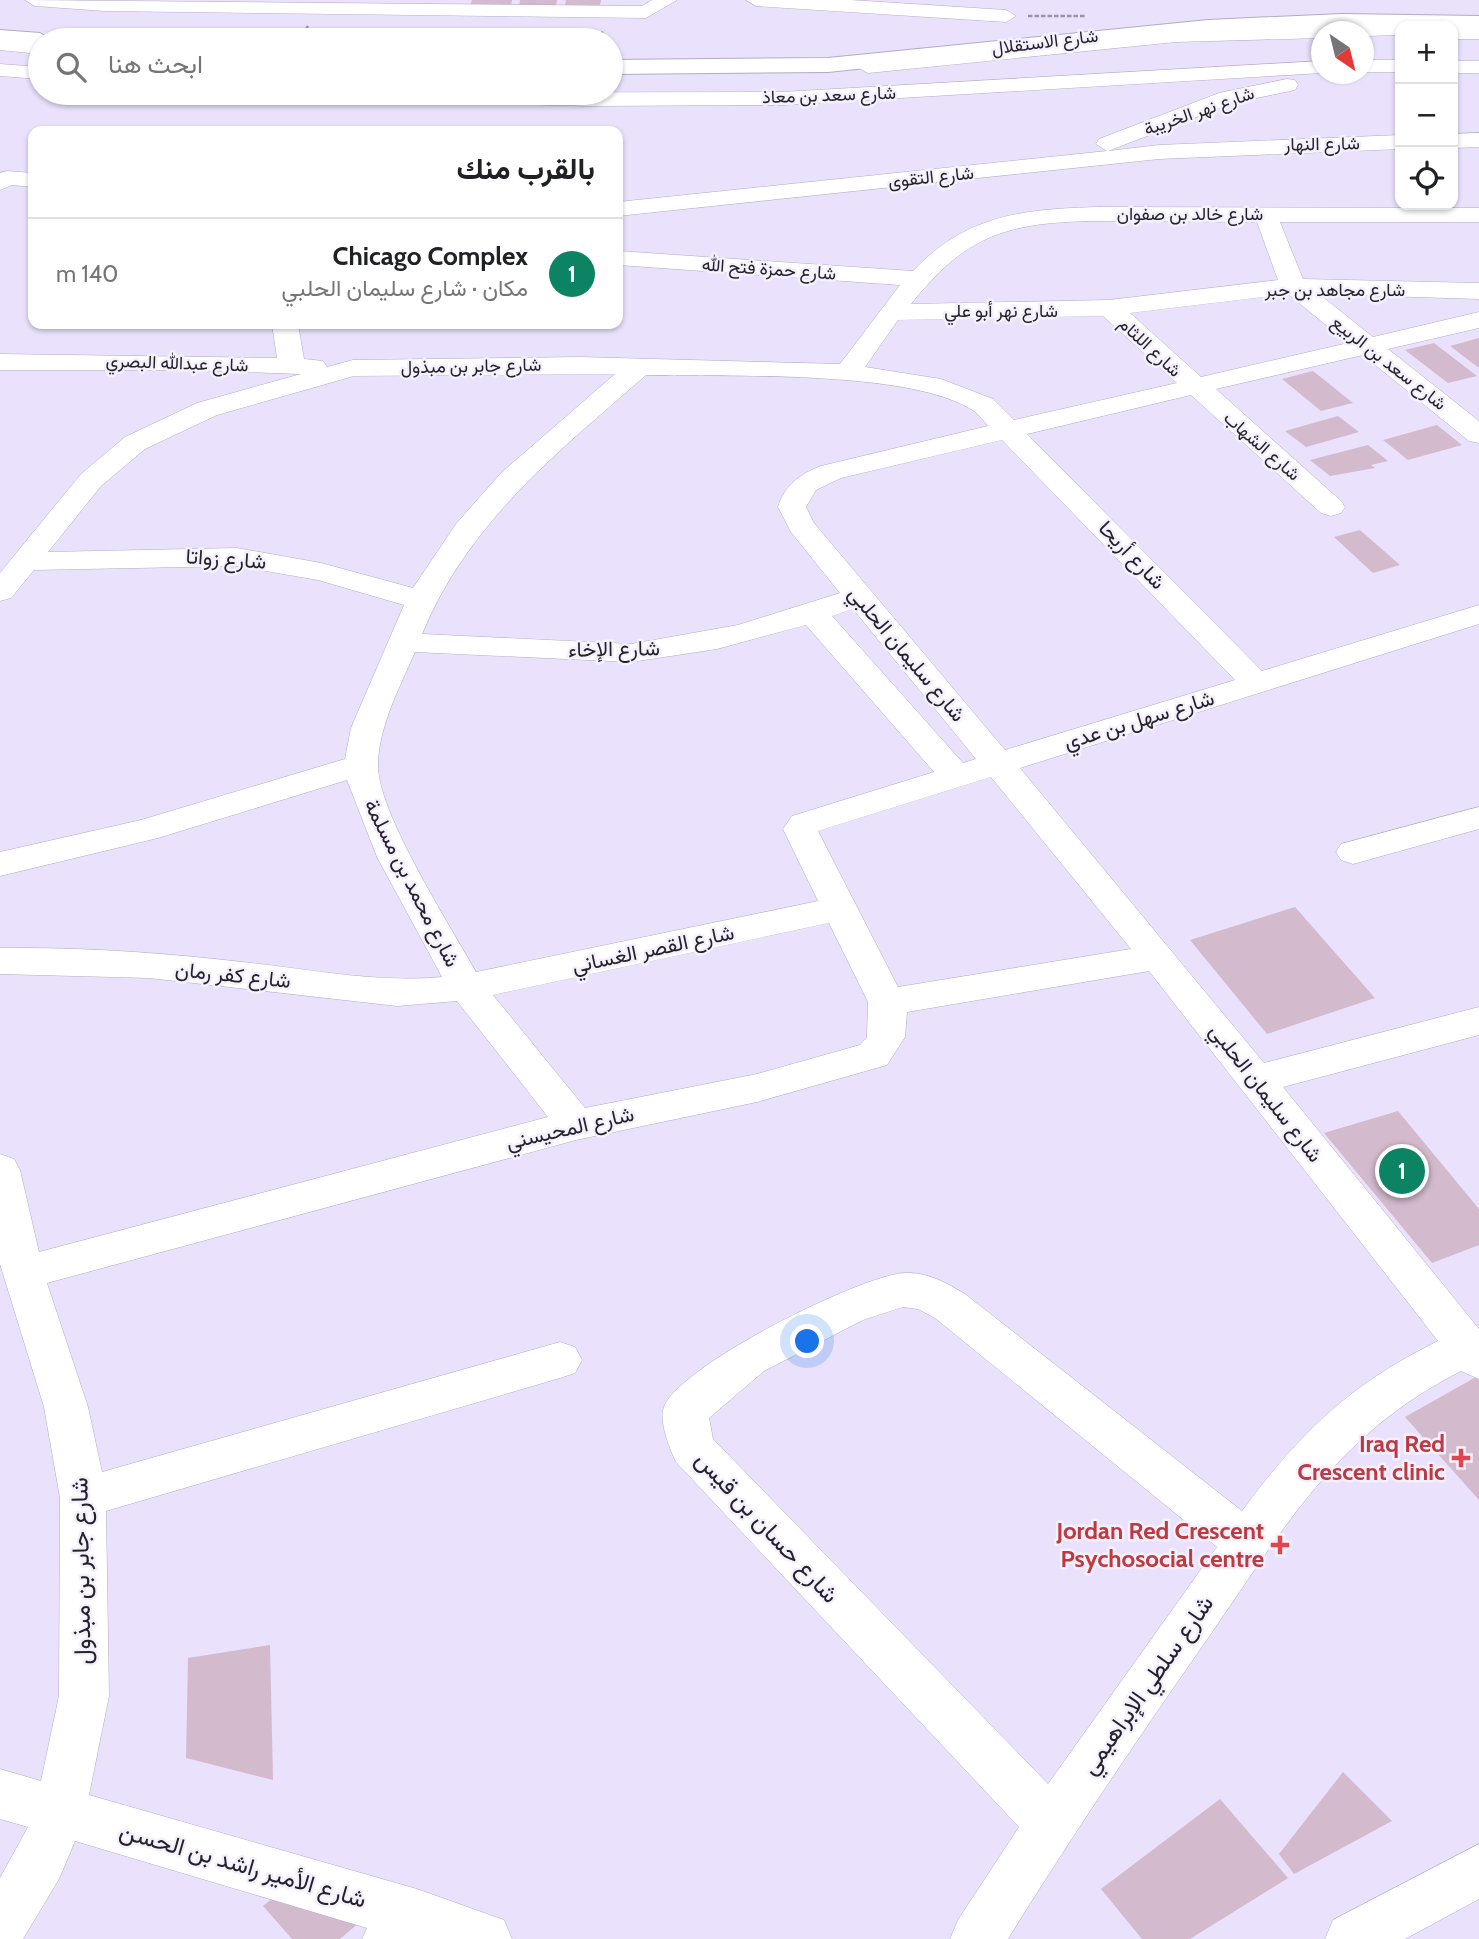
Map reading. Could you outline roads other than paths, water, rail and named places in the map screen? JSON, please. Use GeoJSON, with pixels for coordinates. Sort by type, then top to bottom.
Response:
{"type":"FeatureCollection","features":[{"type":"Feature","properties":{"kind":"highway","name":"شارع الاستقلال"},"geometry":{"type":"LineString","coordinates":[[623,66],[828,65],[1208,26],[1328,20],[1479,22]]}},
{"type":"Feature","properties":{"kind":"highway"},"geometry":{"type":"LineString","coordinates":[[0,36],[28,39]]}},
{"type":"Feature","properties":{"kind":"highway"},"geometry":{"type":"LineString","coordinates":[[1374,38],[1395,38]]}},
{"type":"Feature","properties":{"kind":"highway","name":"شارع الاستقلال"},"geometry":{"type":"LineString","coordinates":[[623,76],[869,76],[1177,46],[1311,39]]}},
{"type":"Feature","properties":{"kind":"highway"},"geometry":{"type":"LineString","coordinates":[[1458,39],[1479,40]]}},
{"type":"Feature","properties":{"kind":"highway"},"geometry":{"type":"LineString","coordinates":[[0,54],[28,57]]}},
{"type":"Feature","properties":{"kind":"highway"},"geometry":{"type":"LineString","coordinates":[[0,61],[28,62]]}},
{"type":"Feature","properties":{"kind":"street"},"geometry":{"type":"LineString","coordinates":[[35,0],[646,12],[667,0]]}},
{"type":"Feature","properties":{"kind":"street"},"geometry":{"type":"LineString","coordinates":[[756,0],[1006,16]]}},
{"type":"Feature","properties":{"kind":"street"},"geometry":{"type":"LineString","coordinates":[[1374,31],[1395,30]]}},
{"type":"Feature","properties":{"kind":"street"},"geometry":{"type":"LineString","coordinates":[[623,76],[858,67],[1176,36],[1395,30]]}},
{"type":"Feature","properties":{"kind":"street"},"geometry":{"type":"LineString","coordinates":[[1458,31],[1479,32]]}},
{"type":"Feature","properties":{"kind":"street"},"geometry":{"type":"LineString","coordinates":[[623,76],[850,71],[1170,41],[1311,34]]}},
{"type":"Feature","properties":{"kind":"street"},"geometry":{"type":"LineString","coordinates":[[0,46],[28,49]]}},
{"type":"Feature","properties":{"kind":"street"},"geometry":{"type":"LineString","coordinates":[[1374,66],[1395,66]]}},
{"type":"Feature","properties":{"kind":"street","name":"شارع سعد بن معاذ"},"geometry":{"type":"LineString","coordinates":[[623,99],[757,98],[970,89],[1190,71],[1311,67]]}},
{"type":"Feature","properties":{"kind":"street"},"geometry":{"type":"LineString","coordinates":[[1458,67],[1479,67]]}},
{"type":"Feature","properties":{"kind":"street"},"geometry":{"type":"LineString","coordinates":[[0,70],[28,72]]}},
{"type":"Feature","properties":{"kind":"street","name":"شارع نهر الخريبة"},"geometry":{"type":"LineString","coordinates":[[1059,163],[1227,98],[1311,81]]}},
{"type":"Feature","properties":{"kind":"street"},"geometry":{"type":"LineString","coordinates":[[1458,141],[1479,140]]}},
{"type":"Feature","properties":{"kind":"street","name":"شارع النهار"},"geometry":{"type":"LineString","coordinates":[[1244,146],[1395,142]]}},
{"type":"Feature","properties":{"kind":"street","name":"شارع التقوى"},"geometry":{"type":"LineString","coordinates":[[623,208],[1244,146]]}},
{"type":"Feature","properties":{"kind":"street"},"geometry":{"type":"LineString","coordinates":[[2,180],[28,180]]}},
{"type":"Feature","properties":{"kind":"street","name":"شارع خالد بن صفوان"},"geometry":{"type":"LineString","coordinates":[[848,372],[893,312],[942,255],[972,234],[1030,218],[1100,214],[1479,215]]}},
{"type":"Feature","properties":{"kind":"street","name":"شارع سعد بن الربيع"},"geometry":{"type":"LineString","coordinates":[[1266,215],[1293,286],[1479,435]]}},
{"type":"Feature","properties":{"kind":"street","name":"شارع حمزة فتح الله"},"geometry":{"type":"LineString","coordinates":[[623,258],[921,279]]}},
{"type":"Feature","properties":{"kind":"street","name":"شارع مجاهد بن جبر"},"geometry":{"type":"LineString","coordinates":[[1108,308],[1293,286],[1479,291]]}},
{"type":"Feature","properties":{"kind":"street","name":"شارع نهر أبو علي"},"geometry":{"type":"LineString","coordinates":[[893,312],[1108,308]]}},
{"type":"Feature","properties":{"kind":"street","name":"شارع اللثام"},"geometry":{"type":"LineString","coordinates":[[1108,308],[1192,385]]}},
{"type":"Feature","properties":{"kind":"street","name":"شارع سليمان الحلبي"},"geometry":{"type":"LineString","coordinates":[[1474,1354],[1158,957],[795,516],[794,497],[800,488],[827,473],[849,467],[1479,320]]}},
{"type":"Feature","properties":{"kind":"street"},"geometry":{"type":"LineString","coordinates":[[286,329],[292,367]]}},
{"type":"Feature","properties":{"kind":"street","name":"شارع عبدالله البصري"},"geometry":{"type":"LineString","coordinates":[[0,362],[189,362],[354,368]]}},
{"type":"Feature","properties":{"kind":"street","name":"شارع جابر بن مبذول"},"geometry":{"type":"LineString","coordinates":[[0,592],[27,561],[48,529],[91,480],[135,443],[207,409],[354,368],[640,366],[848,372],[899,378],[963,395],[983,405],[1008,428]]}},
{"type":"Feature","properties":{"kind":"street","name":"شارع محمد بن مسلمة"},"geometry":{"type":"LineString","coordinates":[[576,1125],[466,987],[394,857],[365,790],[361,765],[367,728],[421,600],[466,530],[510,480],[640,366]]}},
{"type":"Feature","properties":{"kind":"street","name":"شارع الشهاب"},"geometry":{"type":"LineString","coordinates":[[1192,385],[1331,507]]}},
{"type":"Feature","properties":{"kind":"street","name":"شارع أريحا"},"geometry":{"type":"LineString","coordinates":[[1008,428],[1256,683]]}},
{"type":"Feature","properties":{"kind":"street","name":"شارع زواتا"},"geometry":{"type":"LineString","coordinates":[[27,561],[237,556],[321,572],[421,600]]}},
{"type":"Feature","properties":{"kind":"street","name":"شارع الإخاء"},"geometry":{"type":"LineString","coordinates":[[403,642],[631,653],[707,641],[813,614],[859,596]]}},
{"type":"Feature","properties":{"kind":"street"},"geometry":{"type":"LineString","coordinates":[[813,614],[956,776]]}},
{"type":"Feature","properties":{"kind":"street","name":"شارع سهل بن عدي"},"geometry":{"type":"LineString","coordinates":[[800,829],[810,821],[1256,683],[1472,625]]}},
{"type":"Feature","properties":{"kind":"street"},"geometry":{"type":"LineString","coordinates":[[0,864],[146,830],[361,765]]}},
{"type":"Feature","properties":{"kind":"street"},"geometry":{"type":"LineString","coordinates":[[1353,852],[1479,818]]}},
{"type":"Feature","properties":{"kind":"street","name":"شارع المحيسني"},"geometry":{"type":"LineString","coordinates":[[23,1273],[576,1125],[757,1088],[873,1055],[883,1046],[889,1031],[887,1002],[800,829]]}},
{"type":"Feature","properties":{"kind":"street","name":"شارع القصر الغساني"},"geometry":{"type":"LineString","coordinates":[[466,987],[719,936],[839,908]]}},
{"type":"Feature","properties":{"kind":"street"},"geometry":{"type":"LineString","coordinates":[[887,1002],[1158,957]]}},
{"type":"Feature","properties":{"kind":"street","name":"شارع كفر رمان"},"geometry":{"type":"LineString","coordinates":[[0,961],[131,964],[397,993],[466,987]]}},
{"type":"Feature","properties":{"kind":"street"},"geometry":{"type":"LineString","coordinates":[[1255,1080],[1478,1022]]}},
{"type":"Feature","properties":{"kind":"street","name":"شارع جابر بن مبذول"},"geometry":{"type":"LineString","coordinates":[[0,1170],[23,1273],[66,1407],[83,1498],[84,1696],[60,1812],[41,1861],[0,1927]]}},
{"type":"Feature","properties":{"kind":"street","name":"شارع حسان بن قيس"},"geometry":{"type":"LineString","coordinates":[[1049,1823],[692,1448],[685,1411],[749,1358],[849,1307],[903,1290],[925,1292],[950,1306],[1248,1543]]}},
{"type":"Feature","properties":{"kind":"street","name":"شارع سلطي الإبراهيمي"},"geometry":{"type":"LineString","coordinates":[[977,1939],[1049,1823],[1248,1543],[1320,1448],[1362,1409],[1407,1377],[1474,1354]]}},
{"type":"Feature","properties":{"kind":"street"},"geometry":{"type":"LineString","coordinates":[[83,1498],[560,1360]]}},
{"type":"Feature","properties":{"kind":"street","name":"شارع الأمير راشد بن الحسن"},"geometry":{"type":"LineString","coordinates":[[0,1794],[403,1927],[485,1939]]}},
{"type":"Feature","properties":{"kind":"street"},"geometry":{"type":"LineString","coordinates":[[1352,1939],[1479,1870]]}},
{"type":"Feature","properties":{"kind":"place","name":"Chicago Complex"},"geometry":{"type":"Point","coordinates":[1402,1171]}},
{"type":"Feature","properties":{"kind":"place","name":"Iraq Red Crescent clinic"},"geometry":{"type":"Point","coordinates":[1461,1458]}},
{"type":"Feature","properties":{"kind":"place","name":"Jordan Red Crescent Psychosocial centre"},"geometry":{"type":"Point","coordinates":[1280,1545]}}]}
